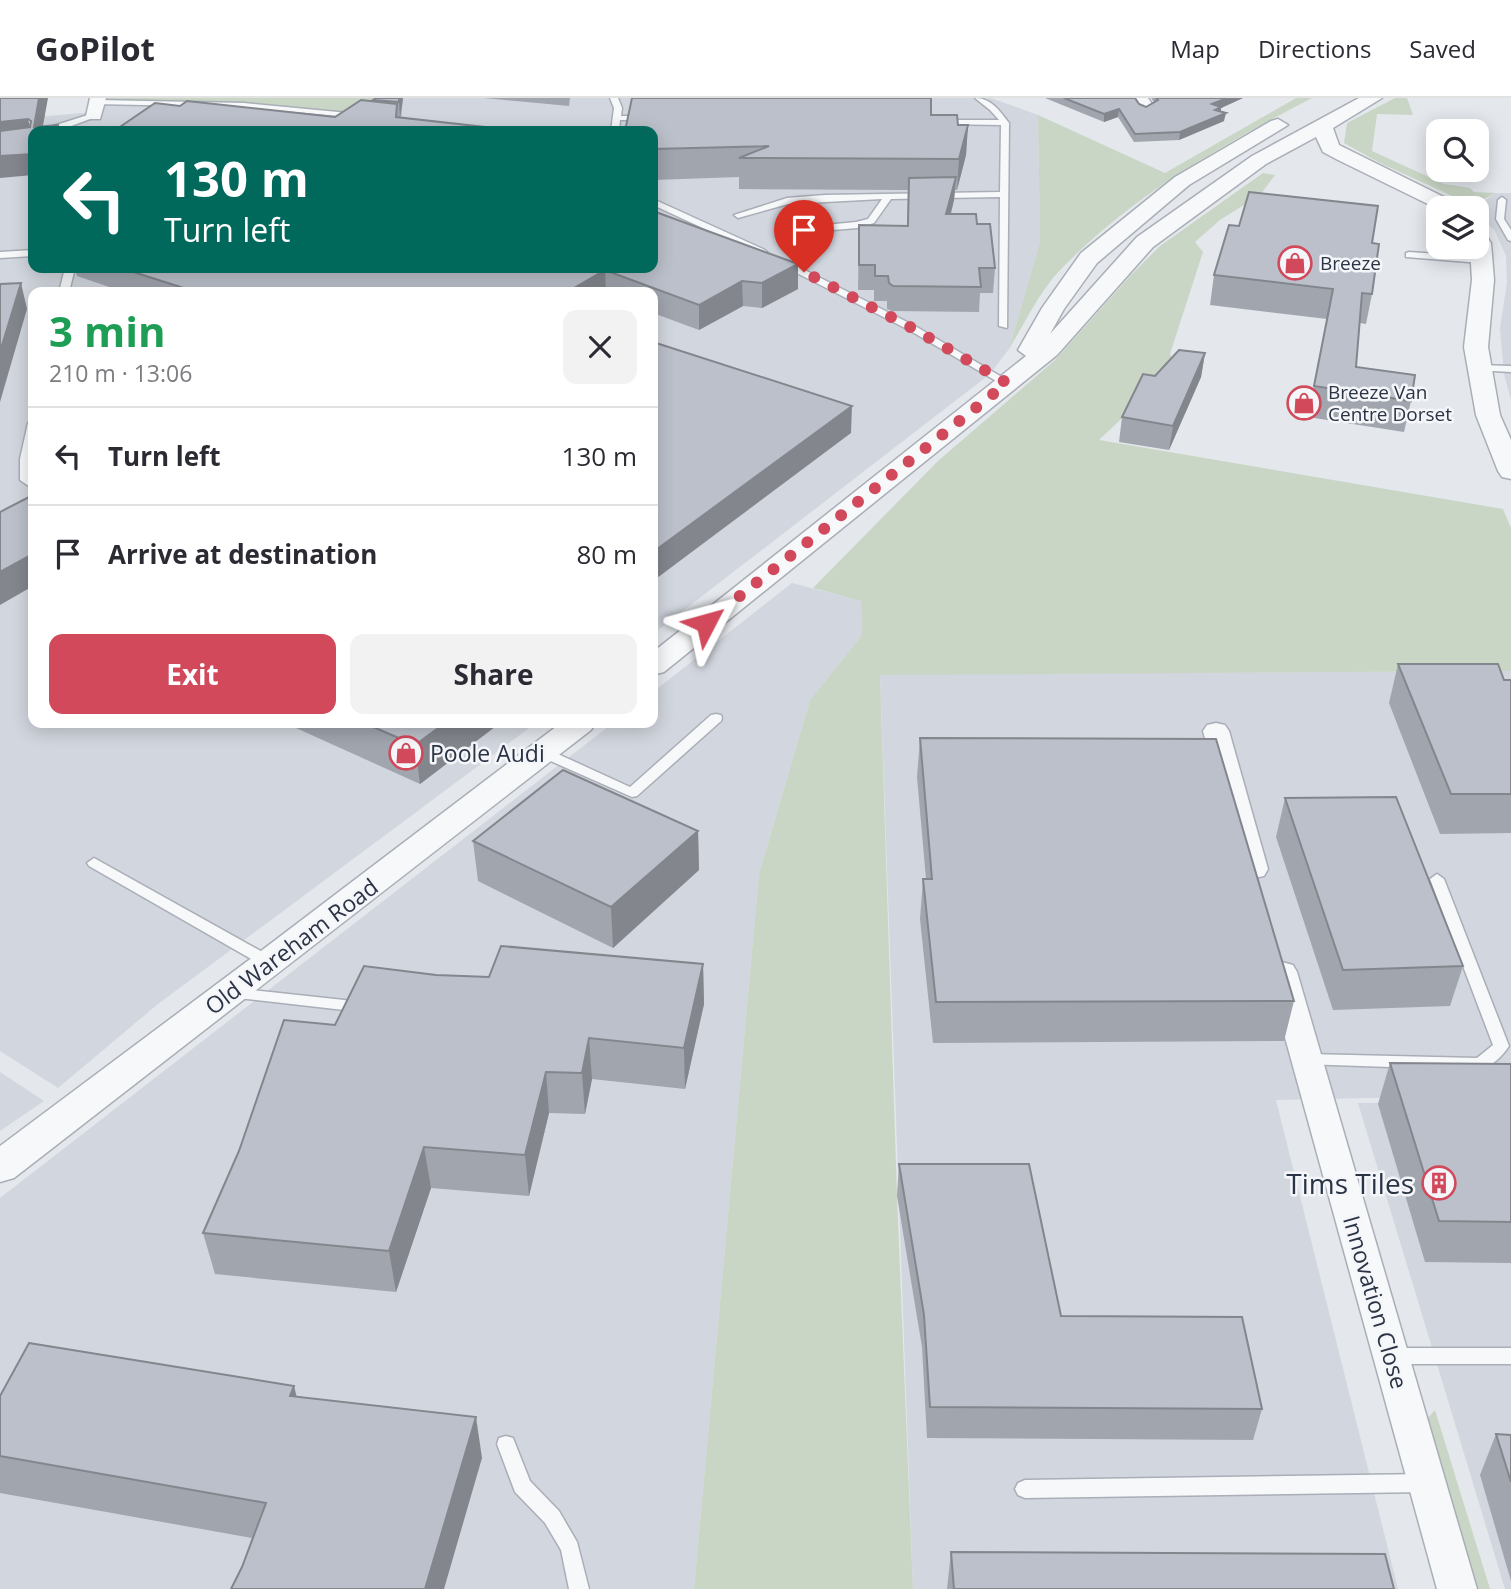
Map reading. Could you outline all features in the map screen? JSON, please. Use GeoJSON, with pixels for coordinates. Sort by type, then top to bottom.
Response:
{"type":"FeatureCollection","features":[{"type":"Feature","properties":{"kind":"street"},"geometry":{"type":"LineString","coordinates":[[1014,377],[1053,308],[1089,258],[1182,181],[1313,112],[1373,98]]}},
{"type":"Feature","properties":{"kind":"street"},"geometry":{"type":"LineString","coordinates":[[658,657],[1049,350],[1145,242],[1259,160],[1313,112]]}},
{"type":"Feature","properties":{"kind":"street"},"geometry":{"type":"LineString","coordinates":[[1313,112],[1330,148],[1355,162],[1404,181],[1430,196]]}},
{"type":"Feature","properties":{"kind":"street"},"geometry":{"type":"LineString","coordinates":[[1259,160],[1306,155],[1355,162]]}},
{"type":"Feature","properties":{"kind":"street"},"geometry":{"type":"LineString","coordinates":[[1480,259],[1483,280],[1476,347],[1479,368],[1488,415],[1511,471]]}},
{"type":"Feature","properties":{"kind":"street","name":"Old Wareham Road"},"geometry":{"type":"LineString","coordinates":[[0,1167],[270,963],[573,728]]}},
{"type":"Feature","properties":{"kind":"street"},"geometry":{"type":"LineString","coordinates":[[1216,731],[1262,900]]}},
{"type":"Feature","properties":{"kind":"street","name":"Innovation Close"},"geometry":{"type":"LineString","coordinates":[[1273,939],[1457,1589]]}},
{"type":"Feature","properties":{"kind":"lane"},"geometry":{"type":"LineString","coordinates":[[614,98],[618,108],[616,126]]}},
{"type":"Feature","properties":{"kind":"lane"},"geometry":{"type":"LineString","coordinates":[[979,98],[993,108],[1005,123],[1004,326]]}},
{"type":"Feature","properties":{"kind":"lane"},"geometry":{"type":"LineString","coordinates":[[59,126],[96,105],[244,105],[365,117]]}},
{"type":"Feature","properties":{"kind":"lane"},"geometry":{"type":"LineString","coordinates":[[617,118],[659,118]]}},
{"type":"Feature","properties":{"kind":"lane"},"geometry":{"type":"LineString","coordinates":[[936,122],[1005,123]]}},
{"type":"Feature","properties":{"kind":"lane"},"geometry":{"type":"LineString","coordinates":[[738,215],[786,201],[1005,194]]}},
{"type":"Feature","properties":{"kind":"lane"},"geometry":{"type":"LineString","coordinates":[[797,230],[857,225],[871,221],[888,197]]}},
{"type":"Feature","properties":{"kind":"lane"},"geometry":{"type":"LineString","coordinates":[[1502,200],[1500,219],[1511,238]]}},
{"type":"Feature","properties":{"kind":"lane"},"geometry":{"type":"LineString","coordinates":[[658,204],[1014,377]]}},
{"type":"Feature","properties":{"kind":"lane"},"geometry":{"type":"LineString","coordinates":[[0,255],[28,253]]}},
{"type":"Feature","properties":{"kind":"lane"},"geometry":{"type":"LineString","coordinates":[[1409,255],[1426,254]]}},
{"type":"Feature","properties":{"kind":"lane"},"geometry":{"type":"LineString","coordinates":[[1479,368],[1511,369]]}},
{"type":"Feature","properties":{"kind":"lane"},"geometry":{"type":"LineString","coordinates":[[28,443],[24,459],[28,482]]}},
{"type":"Feature","properties":{"kind":"lane"},"geometry":{"type":"LineString","coordinates":[[542,752],[632,793],[716,718]]}},
{"type":"Feature","properties":{"kind":"lane"},"geometry":{"type":"LineString","coordinates":[[94,863],[270,963]]}},
{"type":"Feature","properties":{"kind":"lane"},"geometry":{"type":"LineString","coordinates":[[1308,1060],[1479,1064],[1489,1059],[1501,1046],[1437,879]]}},
{"type":"Feature","properties":{"kind":"lane"},"geometry":{"type":"LineString","coordinates":[[230,992],[344,1006]]}},
{"type":"Feature","properties":{"kind":"lane"},"geometry":{"type":"LineString","coordinates":[[1391,1356],[1511,1356]]}},
{"type":"Feature","properties":{"kind":"lane"},"geometry":{"type":"LineString","coordinates":[[506,1444],[522,1486],[552,1517],[570,1548],[579,1589]]}},
{"type":"Feature","properties":{"kind":"lane"},"geometry":{"type":"LineString","coordinates":[[1025,1489],[1427,1483]]}},
{"type":"Feature","properties":{"kind":"shaded area"},"geometry":{"type":"Polygon","coordinates":[[[387,98],[991,98],[1038,115],[1040,242],[1009,349],[990,374],[658,630],[658,287],[28,287],[28,728],[529,728],[158,1004],[58,1088],[0,1051],[0,120],[94,112],[98,102],[387,98]]]}},
{"type":"Feature","properties":{"kind":"shaded area"},"geometry":{"type":"Polygon","coordinates":[[[1496,193],[1511,193],[1511,400],[1504,374],[1500,328],[1507,283],[1506,256],[1495,231],[1489,225],[1489,198],[1496,193]]]}},
{"type":"Feature","properties":{"kind":"shaded area"},"geometry":{"type":"Polygon","coordinates":[[[792,583],[861,601],[862,635],[810,700],[759,874],[694,1589],[0,1589],[0,1198],[607,728],[658,728],[658,688],[792,583]]]}},
{"type":"Feature","properties":{"kind":"shaded area"},"geometry":{"type":"Polygon","coordinates":[[[1511,671],[1511,1095],[1276,1100],[1398,1589],[913,1589],[880,674],[1511,671]]]}},
{"type":"Feature","properties":{"kind":"shaded area"},"geometry":{"type":"Polygon","coordinates":[[[0,1072],[44,1101],[0,1131],[0,1072]]]}},
{"type":"Feature","properties":{"kind":"shaded area"},"geometry":{"type":"Polygon","coordinates":[[[1511,1101],[1511,1589],[1505,1589],[1358,1103],[1511,1101]]]}},
{"type":"Feature","properties":{"kind":"green space"},"geometry":{"type":"Polygon","coordinates":[[[98,98],[387,98],[364,117],[244,105],[98,102],[98,98]]]}},
{"type":"Feature","properties":{"kind":"green space"},"geometry":{"type":"Polygon","coordinates":[[[1296,98],[1312,98],[1182,172],[1092,239],[1049,284],[1009,349],[1040,242],[1038,115],[1165,173],[1296,98]]]}},
{"type":"Feature","properties":{"kind":"green space"},"geometry":{"type":"Polygon","coordinates":[[[1395,98],[1407,98],[1413,115],[1377,114],[1372,151],[1426,176],[1426,182],[1470,188],[1474,192],[1496,193],[1489,196],[1452,196],[1380,163],[1344,143],[1347,123],[1395,98]]]}},
{"type":"Feature","properties":{"kind":"green space"},"geometry":{"type":"Polygon","coordinates":[[[1263,173],[1275,175],[1260,195],[1220,220],[1195,242],[1203,252],[1170,354],[1176,367],[1099,440],[1503,509],[1511,528],[1511,671],[880,675],[913,1589],[694,1589],[759,874],[810,700],[862,635],[861,601],[813,588],[938,461],[1055,360],[1160,246],[1263,173]]]}},
{"type":"Feature","properties":{"kind":"green space"},"geometry":{"type":"Polygon","coordinates":[[[1435,1410],[1490,1589],[1478,1589],[1427,1419],[1435,1410]]]}},
{"type":"Feature","properties":{"kind":"building"},"geometry":{"type":"Polygon","coordinates":[[[0,98],[39,98],[34,126],[30,126],[31,121],[28,119],[0,122],[0,98]]]}},
{"type":"Feature","properties":{"kind":"building"},"geometry":{"type":"Polygon","coordinates":[[[399,98],[399,102],[373,100],[399,98]]]}},
{"type":"Feature","properties":{"kind":"building"},"geometry":{"type":"Polygon","coordinates":[[[632,98],[931,98],[931,115],[957,115],[958,125],[968,125],[959,159],[739,158],[769,146],[658,149],[658,126],[626,126],[632,98]]]}},
{"type":"Feature","properties":{"kind":"building"},"geometry":{"type":"Polygon","coordinates":[[[1064,98],[1135,98],[1139,104],[1146,107],[1158,100],[1156,98],[1227,98],[1212,104],[1221,107],[1215,110],[1226,113],[1180,132],[1135,134],[1119,109],[1104,114],[1064,98]]]}},
{"type":"Feature","properties":{"kind":"building"},"geometry":{"type":"Polygon","coordinates":[[[361,100],[397,104],[396,117],[477,126],[121,126],[155,103],[180,106],[187,101],[335,117],[361,100]]]}},
{"type":"Feature","properties":{"kind":"building"},"geometry":{"type":"Polygon","coordinates":[[[28,127],[28,154],[0,156],[0,131],[28,127]]]}},
{"type":"Feature","properties":{"kind":"building"},"geometry":{"type":"Polygon","coordinates":[[[956,177],[946,214],[976,214],[977,224],[990,224],[995,268],[979,268],[981,287],[893,286],[889,283],[888,276],[875,276],[875,265],[859,265],[859,225],[908,226],[909,178],[956,177]]]}},
{"type":"Feature","properties":{"kind":"building"},"geometry":{"type":"Polygon","coordinates":[[[1249,192],[1378,206],[1372,243],[1379,244],[1372,294],[1362,293],[1356,367],[1415,375],[1411,401],[1314,386],[1333,289],[1214,275],[1229,225],[1239,226],[1249,192]]]}},
{"type":"Feature","properties":{"kind":"building"},"geometry":{"type":"Polygon","coordinates":[[[658,213],[798,264],[762,283],[742,281],[699,305],[658,290],[658,287],[651,287],[613,273],[658,273],[658,213]]]}},
{"type":"Feature","properties":{"kind":"building"},"geometry":{"type":"Polygon","coordinates":[[[137,273],[600,273],[576,287],[180,287],[137,273]]]}},
{"type":"Feature","properties":{"kind":"building"},"geometry":{"type":"Polygon","coordinates":[[[21,283],[0,352],[0,284],[21,283]]]}},
{"type":"Feature","properties":{"kind":"building"},"geometry":{"type":"Polygon","coordinates":[[[658,344],[852,406],[658,548],[658,344]]]}},
{"type":"Feature","properties":{"kind":"building"},"geometry":{"type":"Polygon","coordinates":[[[1179,350],[1205,353],[1173,426],[1122,417],[1143,374],[1155,376],[1179,350]]]}},
{"type":"Feature","properties":{"kind":"building"},"geometry":{"type":"Polygon","coordinates":[[[28,498],[28,557],[0,572],[0,512],[28,498]]]}},
{"type":"Feature","properties":{"kind":"building"},"geometry":{"type":"Polygon","coordinates":[[[1398,664],[1498,664],[1504,680],[1511,680],[1511,794],[1451,794],[1398,664]]]}},
{"type":"Feature","properties":{"kind":"building"},"geometry":{"type":"Polygon","coordinates":[[[376,728],[438,728],[415,745],[376,728]]]}},
{"type":"Feature","properties":{"kind":"building"},"geometry":{"type":"Polygon","coordinates":[[[920,738],[1216,739],[1294,1001],[936,1002],[923,879],[932,879],[920,738]]]}},
{"type":"Feature","properties":{"kind":"building"},"geometry":{"type":"Polygon","coordinates":[[[563,770],[698,831],[611,907],[473,841],[563,770]]]}},
{"type":"Feature","properties":{"kind":"building"},"geometry":{"type":"Polygon","coordinates":[[[1396,797],[1463,966],[1343,970],[1285,798],[1396,797]]]}},
{"type":"Feature","properties":{"kind":"building"},"geometry":{"type":"Polygon","coordinates":[[[501,946],[703,964],[684,1048],[589,1038],[582,1073],[546,1072],[525,1155],[424,1147],[389,1251],[203,1233],[239,1151],[284,1020],[335,1025],[364,966],[436,975],[489,977],[501,946]]]}},
{"type":"Feature","properties":{"kind":"building"},"geometry":{"type":"Polygon","coordinates":[[[1390,1063],[1511,1064],[1511,1222],[1439,1221],[1390,1063]]]}},
{"type":"Feature","properties":{"kind":"building"},"geometry":{"type":"Polygon","coordinates":[[[899,1164],[1029,1164],[1061,1316],[1242,1317],[1262,1409],[930,1407],[924,1315],[899,1164]]]}},
{"type":"Feature","properties":{"kind":"building"},"geometry":{"type":"Polygon","coordinates":[[[29,1343],[294,1386],[290,1396],[476,1417],[425,1589],[231,1589],[266,1503],[0,1456],[0,1396],[29,1343]]]}},
{"type":"Feature","properties":{"kind":"building"},"geometry":{"type":"Polygon","coordinates":[[[1496,1434],[1511,1435],[1511,1482],[1496,1434]]]}},
{"type":"Feature","properties":{"kind":"building"},"geometry":{"type":"Polygon","coordinates":[[[951,1552],[1385,1554],[1394,1589],[954,1589],[951,1552]]]}},
{"type":"Feature","properties":{"kind":"place","name":"Breeze"},"geometry":{"type":"Point","coordinates":[1295,263]}},
{"type":"Feature","properties":{"kind":"place","name":"Breeze Van Centre Dorset"},"geometry":{"type":"Point","coordinates":[1304,403]}},
{"type":"Feature","properties":{"kind":"place","name":"Poole Audi"},"geometry":{"type":"Point","coordinates":[406,753]}},
{"type":"Feature","properties":{"kind":"place","name":"Tims Tiles"},"geometry":{"type":"Point","coordinates":[1439,1183]}},
{"type":"Feature","properties":{"kind":"route"},"geometry":{"type":"LineString","coordinates":[[706,623],[1007,383],[912,328],[804,272]]}}]}
